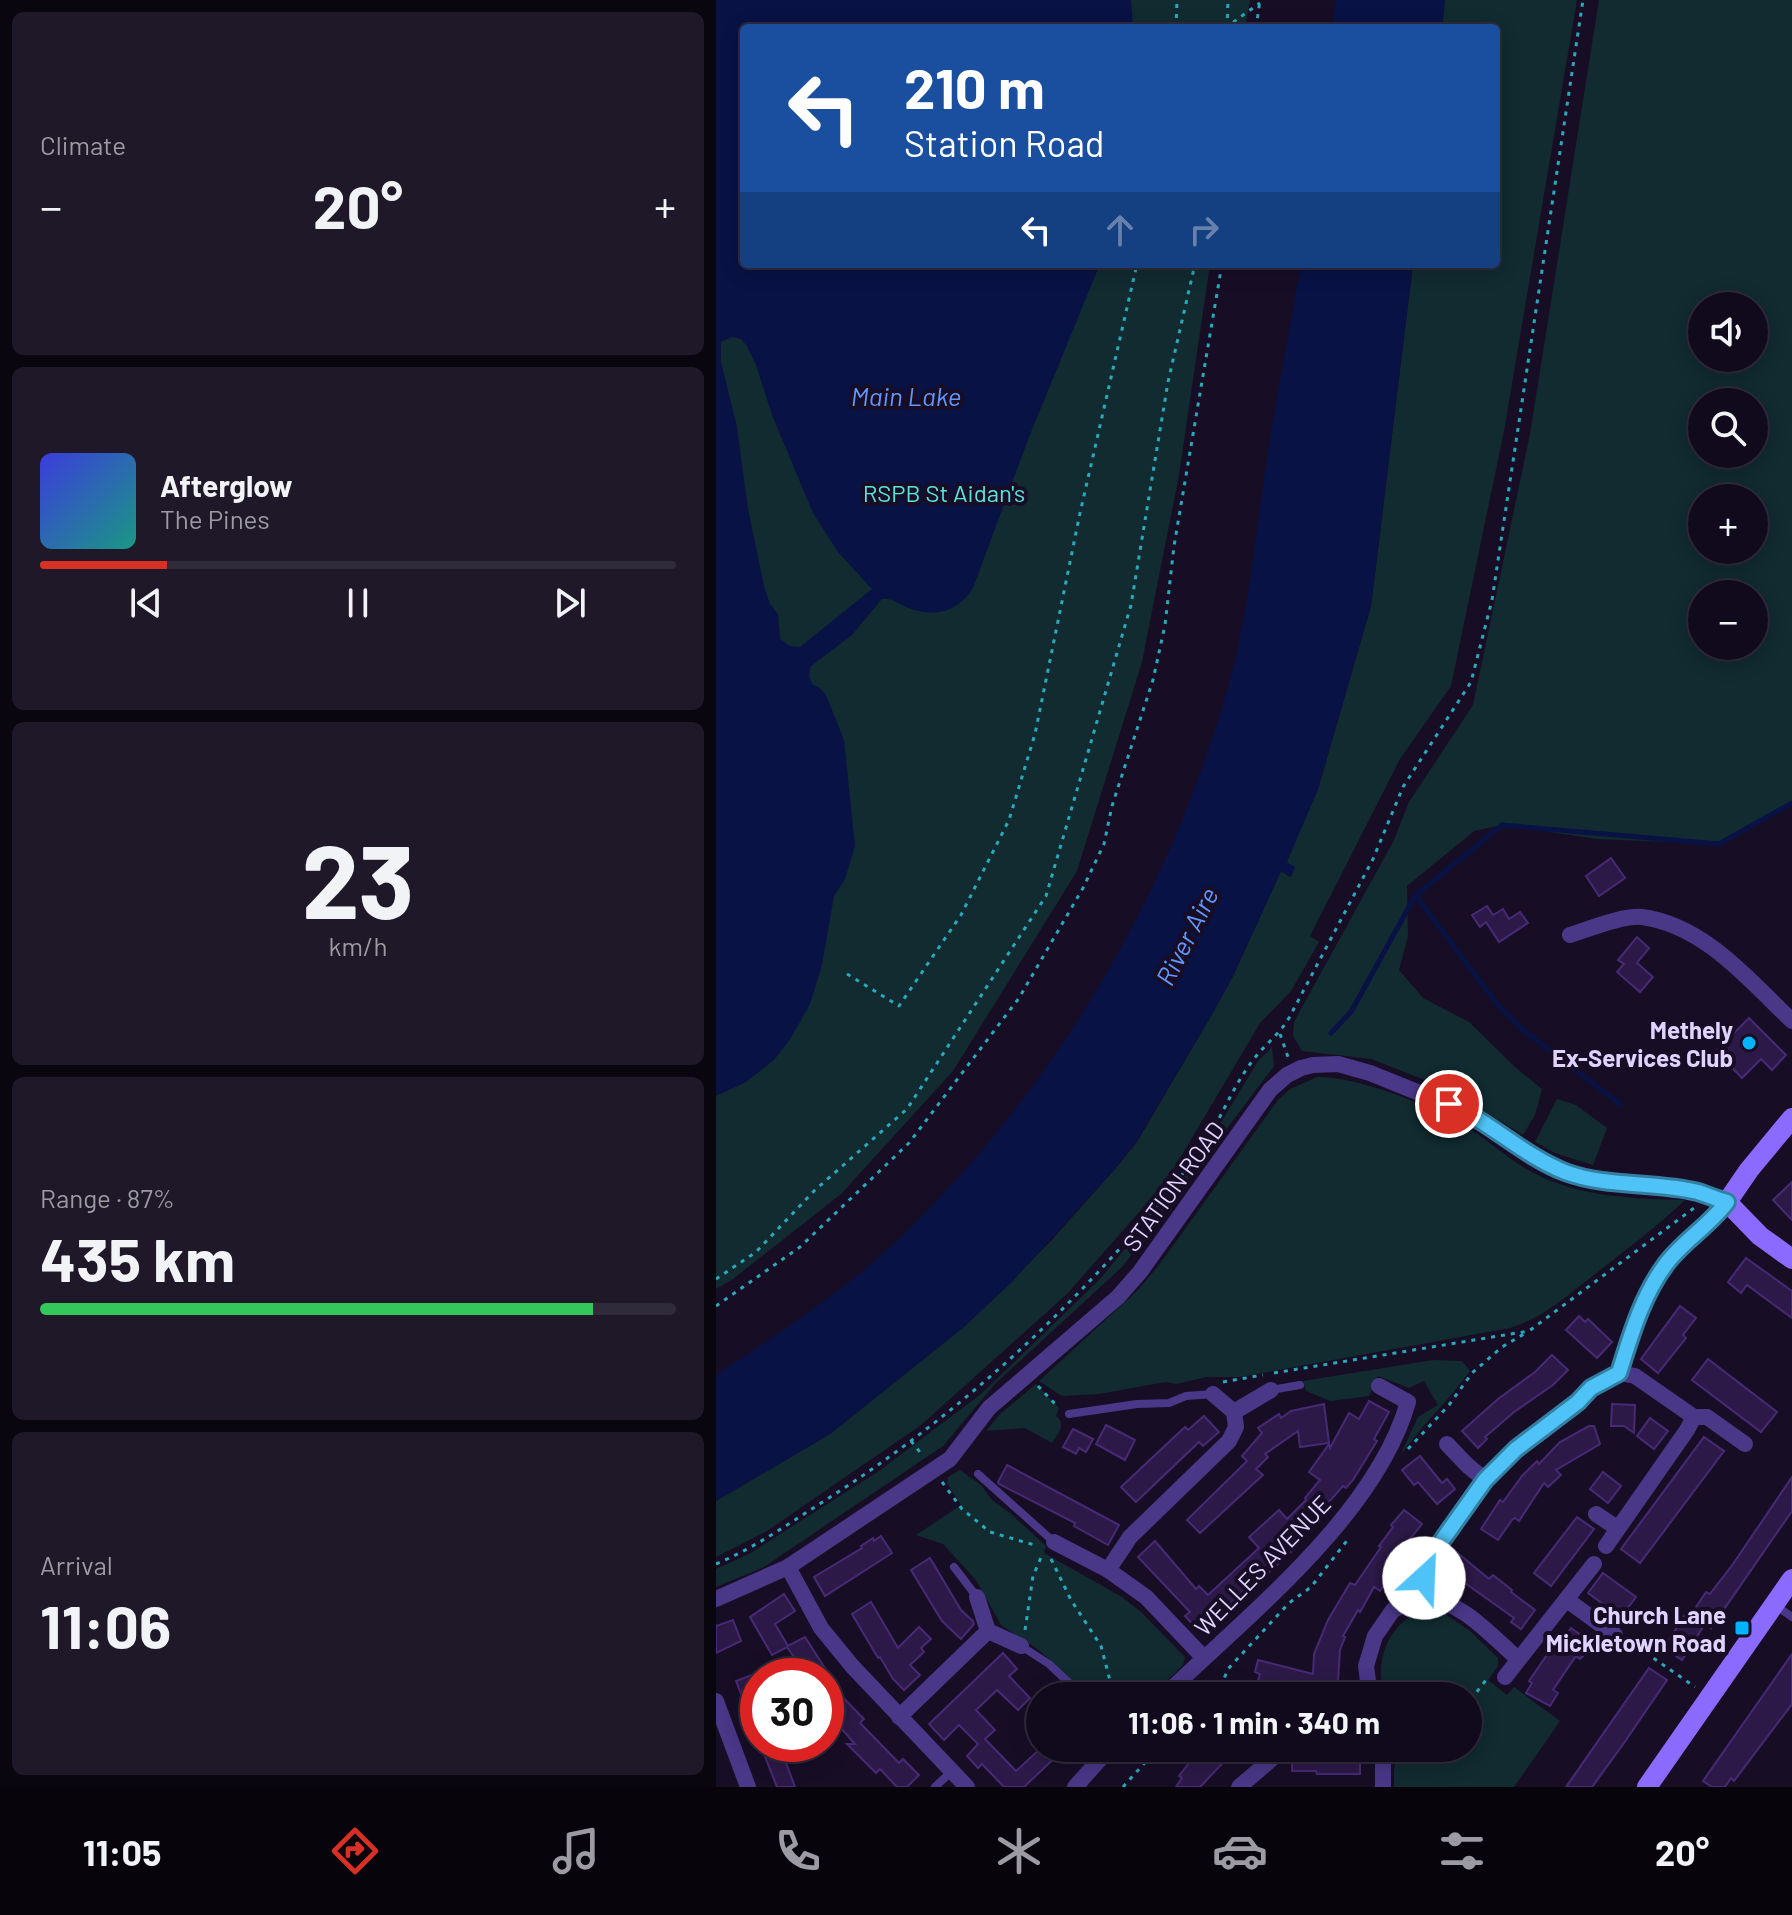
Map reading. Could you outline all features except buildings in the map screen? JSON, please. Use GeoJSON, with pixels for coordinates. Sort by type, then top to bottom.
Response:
{"type":"FeatureCollection","features":[{"type":"Feature","properties":{"kind":"street"},"geometry":{"type":"LineString","coordinates":[[1570,935],[1640,916],[1685,931],[1711,945],[1792,1021]]}},
{"type":"Feature","properties":{"kind":"street"},"geometry":{"type":"LineString","coordinates":[[1294,1071],[1325,1063],[1370,1073],[1469,1113],[1516,1147],[1567,1173],[1593,1180],[1698,1192],[1727,1202],[1760,1236],[1792,1259]]}},
{"type":"Feature","properties":{"kind":"street","name":"STATION ROAD"},"geometry":{"type":"LineString","coordinates":[[716,1599],[788,1567],[950,1459],[989,1408],[1118,1297],[1140,1272],[1270,1090],[1294,1071]]}},
{"type":"Feature","properties":{"kind":"street"},"geometry":{"type":"LineString","coordinates":[[1619,1373],[1633,1327],[1654,1281],[1666,1263],[1711,1221],[1792,1118]]}},
{"type":"Feature","properties":{"kind":"street"},"geometry":{"type":"LineString","coordinates":[[1423,1595],[1424,1578],[1431,1556],[1485,1480],[1516,1449],[1578,1402],[1591,1388],[1619,1373],[1643,1380],[1694,1417],[1707,1417],[1745,1444]]}},
{"type":"Feature","properties":{"kind":"street","name":"WELLES AVENUE"},"geometry":{"type":"LineString","coordinates":[[1179,1682],[1305,1561],[1372,1481],[1401,1429],[1408,1402],[1379,1386]]}},
{"type":"Feature","properties":{"kind":"street"},"geometry":{"type":"LineString","coordinates":[[1108,1570],[1130,1537],[1229,1441],[1236,1427],[1234,1412],[1218,1388]]}},
{"type":"Feature","properties":{"kind":"street"},"geometry":{"type":"LineString","coordinates":[[1234,1412],[1271,1390]]}},
{"type":"Feature","properties":{"kind":"street"},"geometry":{"type":"LineString","coordinates":[[1606,1546],[1694,1417]]}},
{"type":"Feature","properties":{"kind":"street"},"geometry":{"type":"LineString","coordinates":[[1447,1444],[1485,1480]]}},
{"type":"Feature","properties":{"kind":"street"},"geometry":{"type":"LineString","coordinates":[[1596,1514],[1617,1528]]}},
{"type":"Feature","properties":{"kind":"street"},"geometry":{"type":"LineString","coordinates":[[1054,1542],[1108,1570],[1146,1597],[1204,1658]]}},
{"type":"Feature","properties":{"kind":"street"},"geometry":{"type":"LineString","coordinates":[[1505,1677],[1594,1564]]}},
{"type":"Feature","properties":{"kind":"street"},"geometry":{"type":"LineString","coordinates":[[788,1567],[821,1628],[899,1717],[967,1787]]}},
{"type":"Feature","properties":{"kind":"street"},"geometry":{"type":"LineString","coordinates":[[1647,1787],[1792,1579]]}},
{"type":"Feature","properties":{"kind":"street"},"geometry":{"type":"LineString","coordinates":[[1368,1682],[1366,1666],[1375,1636],[1393,1610],[1423,1595],[1464,1610],[1518,1659]]}},
{"type":"Feature","properties":{"kind":"street"},"geometry":{"type":"LineString","coordinates":[[977,1597],[988,1631],[1021,1646]]}},
{"type":"Feature","properties":{"kind":"street"},"geometry":{"type":"LineString","coordinates":[[1567,1600],[1615,1635]]}},
{"type":"Feature","properties":{"kind":"street"},"geometry":{"type":"LineString","coordinates":[[899,1717],[988,1631]]}},
{"type":"Feature","properties":{"kind":"street"},"geometry":{"type":"LineString","coordinates":[[716,1701],[748,1787]]}},
{"type":"Feature","properties":{"kind":"street"},"geometry":{"type":"LineString","coordinates":[[1075,1787],[1097,1762]]}},
{"type":"Feature","properties":{"kind":"street"},"geometry":{"type":"LineString","coordinates":[[1239,1787],[1268,1762]]}},
{"type":"Feature","properties":{"kind":"street"},"geometry":{"type":"LineString","coordinates":[[1383,1787],[1384,1762]]}},
{"type":"Feature","properties":{"kind":"lane"},"geometry":{"type":"LineString","coordinates":[[1271,1390],[1300,1385]]}},
{"type":"Feature","properties":{"kind":"lane"},"geometry":{"type":"LineString","coordinates":[[1069,1414],[1137,1404],[1169,1403],[1218,1388]]}},
{"type":"Feature","properties":{"kind":"lane"},"geometry":{"type":"LineString","coordinates":[[978,1474],[1054,1542]]}},
{"type":"Feature","properties":{"kind":"lane"},"geometry":{"type":"LineString","coordinates":[[954,1567],[977,1597]]}},
{"type":"Feature","properties":{"kind":"lane"},"geometry":{"type":"LineString","coordinates":[[1774,1604],[1792,1617]]}},
{"type":"Feature","properties":{"kind":"lane"},"geometry":{"type":"LineString","coordinates":[[1021,1646],[1049,1664],[1068,1682]]}},
{"type":"Feature","properties":{"kind":"lane"},"geometry":{"type":"LineString","coordinates":[[935,1787],[952,1771]]}},
{"type":"Feature","properties":{"kind":"path"},"geometry":{"type":"LineString","coordinates":[[1176,24],[1177,0]]}},
{"type":"Feature","properties":{"kind":"path"},"geometry":{"type":"LineString","coordinates":[[1227,24],[1228,0]]}},
{"type":"Feature","properties":{"kind":"path"},"geometry":{"type":"LineString","coordinates":[[716,1564],[746,1551],[870,1472],[973,1393],[1095,1276],[1196,1156],[1254,1058],[1280,1034],[1373,859],[1403,787],[1471,682],[1492,600],[1583,0]]}},
{"type":"Feature","properties":{"kind":"path"},"geometry":{"type":"LineString","coordinates":[[1232,24],[1260,1]]}},
{"type":"Feature","properties":{"kind":"path"},"geometry":{"type":"LineString","coordinates":[[1257,24],[1260,1]]}},
{"type":"Feature","properties":{"kind":"path"},"geometry":{"type":"LineString","coordinates":[[847,974],[899,1006],[961,915],[1009,820],[1035,734],[1080,513],[1136,268]]}},
{"type":"Feature","properties":{"kind":"path"},"geometry":{"type":"LineString","coordinates":[[716,1279],[756,1252],[814,1191],[907,1109],[1046,896],[1131,605],[1168,382],[1194,268]]}},
{"type":"Feature","properties":{"kind":"path"},"geometry":{"type":"LineString","coordinates":[[716,1306],[800,1247],[909,1143],[1019,998],[1094,866],[1104,844],[1112,806],[1153,680],[1165,625],[1174,546],[1210,351],[1221,268]]}},
{"type":"Feature","properties":{"kind":"path"},"geometry":{"type":"LineString","coordinates":[[1280,1034],[1294,1071]]}},
{"type":"Feature","properties":{"kind":"path"},"geometry":{"type":"LineString","coordinates":[[1218,1388],[1529,1331],[1693,1210],[1698,1192]]}},
{"type":"Feature","properties":{"kind":"path"},"geometry":{"type":"LineString","coordinates":[[1027,1375],[1059,1408]]}},
{"type":"Feature","properties":{"kind":"path"},"geometry":{"type":"LineString","coordinates":[[911,1441],[962,1509],[990,1532],[1046,1548],[1033,1576],[1030,1610],[1021,1646]]}},
{"type":"Feature","properties":{"kind":"path"},"geometry":{"type":"LineString","coordinates":[[1042,1555],[1052,1560],[1071,1600],[1101,1646],[1110,1682]]}},
{"type":"Feature","properties":{"kind":"path"},"geometry":{"type":"LineString","coordinates":[[1615,1635],[1623,1636],[1709,1697]]}},
{"type":"Feature","properties":{"kind":"path"},"geometry":{"type":"LineString","coordinates":[[1482,1684],[1488,1676],[1505,1677]]}},
{"type":"Feature","properties":{"kind":"path"},"geometry":{"type":"LineString","coordinates":[[1123,1787],[1145,1762]]}},
{"type":"Feature","properties":{"kind":"green space","name":"RSPB St Aidan's"},"geometry":{"type":"Polygon","coordinates":[[[716,0],[1250,0],[1246,24],[740,24],[740,268],[1209,268],[1179,475],[1142,662],[1077,871],[953,1071],[841,1194],[716,1289],[716,0]]]}},
{"type":"Feature","properties":{"kind":"green space"},"geometry":{"type":"Polygon","coordinates":[[[1445,0],[1577,0],[1504,431],[1451,686],[1400,759],[1310,936],[1319,942],[1291,991],[1260,1023],[1176,1165],[1148,1202],[1067,1294],[921,1425],[767,1531],[716,1557],[716,1501],[830,1434],[965,1326],[1050,1242],[1115,1169],[1137,1142],[1211,1016],[1233,976],[1281,871],[1290,877],[1286,862],[1318,789],[1371,606],[1413,268],[1500,268],[1500,24],[1442,24],[1445,0]]]}},
{"type":"Feature","properties":{"kind":"green space"},"geometry":{"type":"Polygon","coordinates":[[[1599,0],[1792,0],[1792,803],[1719,844],[1598,839],[1502,825],[1474,831],[1407,886],[1408,936],[1399,970],[1423,998],[1469,1022],[1542,1089],[1535,1115],[1523,1135],[1448,1089],[1371,1059],[1302,1051],[1293,1036],[1294,1022],[1394,840],[1409,802],[1473,705],[1530,434],[1599,0]]]}},
{"type":"Feature","properties":{"kind":"green space"},"geometry":{"type":"Polygon","coordinates":[[[1272,1047],[1274,1066],[1122,1267],[995,1384],[943,1446],[764,1567],[716,1587],[716,1569],[749,1554],[879,1471],[981,1394],[1100,1279],[1199,1159],[1258,1061],[1272,1047]]]}},
{"type":"Feature","properties":{"kind":"green space"},"geometry":{"type":"Polygon","coordinates":[[[1317,1077],[1353,1082],[1419,1104],[1458,1122],[1526,1169],[1551,1181],[1588,1192],[1685,1200],[1557,1304],[1510,1328],[1240,1377],[1207,1377],[1099,1394],[1062,1396],[1039,1381],[1138,1290],[1278,1100],[1290,1089],[1317,1077]]]}},
{"type":"Feature","properties":{"kind":"green space"},"geometry":{"type":"Polygon","coordinates":[[[1557,1099],[1576,1105],[1607,1128],[1593,1165],[1555,1153],[1535,1142],[1557,1099]]]}},
{"type":"Feature","properties":{"kind":"green space"},"geometry":{"type":"Polygon","coordinates":[[[1433,1360],[1462,1361],[1470,1371],[1400,1456],[1418,1417],[1438,1405],[1424,1381],[1409,1388],[1378,1376],[1369,1396],[1330,1401],[1306,1391],[1303,1381],[1433,1360]]]}},
{"type":"Feature","properties":{"kind":"green space"},"geometry":{"type":"Polygon","coordinates":[[[1036,1384],[1059,1408],[1056,1416],[1061,1426],[1052,1443],[1025,1428],[986,1431],[1000,1414],[1036,1384]]]}},
{"type":"Feature","properties":{"kind":"green space"},"geometry":{"type":"Polygon","coordinates":[[[960,1470],[981,1485],[992,1500],[1046,1546],[1044,1553],[1122,1597],[1141,1612],[1185,1657],[1183,1665],[1166,1682],[1073,1682],[1039,1650],[1001,1625],[976,1580],[943,1544],[916,1535],[961,1505],[947,1483],[948,1477],[960,1470]]]}},
{"type":"Feature","properties":{"kind":"green space"},"geometry":{"type":"Polygon","coordinates":[[[1445,1614],[1470,1631],[1498,1658],[1498,1666],[1488,1680],[1507,1695],[1514,1687],[1560,1721],[1514,1787],[1394,1787],[1396,1762],[1482,1762],[1482,1682],[1382,1682],[1384,1652],[1394,1632],[1410,1617],[1429,1619],[1445,1614]]]}},
{"type":"Feature","properties":{"kind":"water","name":"Main Lake"},"geometry":{"type":"Polygon","coordinates":[[[716,0],[1131,0],[1133,24],[740,24],[740,268],[1098,268],[1029,437],[973,588],[960,603],[944,611],[926,612],[882,599],[852,635],[811,666],[809,675],[812,684],[826,695],[844,740],[855,846],[845,879],[834,896],[822,965],[810,1004],[791,1038],[774,1060],[746,1082],[716,1096],[716,0]],[[732,337],[721,342],[721,362],[737,427],[748,509],[764,586],[770,604],[778,614],[780,639],[790,646],[800,647],[872,589],[838,552],[813,513],[747,346],[741,339],[732,337]]]}},
{"type":"Feature","properties":{"kind":"water"},"geometry":{"type":"Polygon","coordinates":[[[1336,0],[1445,0],[1442,24],[1333,24],[1336,0]]]}},
{"type":"Feature","properties":{"kind":"water","name":"River Aire"},"geometry":{"type":"Polygon","coordinates":[[[1300,268],[1413,268],[1371,606],[1318,789],[1287,862],[1295,867],[1291,877],[1281,871],[1233,976],[1136,1142],[1012,1282],[965,1326],[830,1434],[716,1501],[716,1375],[792,1324],[865,1269],[910,1228],[964,1171],[1015,1110],[1061,1046],[1103,980],[1140,911],[1174,840],[1203,767],[1227,691],[1246,607],[1270,440],[1300,268]]]}},
{"type":"Feature","properties":{"kind":"waterway"},"geometry":{"type":"LineString","coordinates":[[1331,1033],[1351,1012],[1415,896],[1502,825],[1719,844],[1792,803]]}},
{"type":"Feature","properties":{"kind":"waterway"},"geometry":{"type":"LineString","coordinates":[[1416,896],[1497,1004],[1522,1029],[1621,1105]]}},
{"type":"Feature","properties":{"kind":"place","name":"Methely Ex-Services Club"},"geometry":{"type":"Point","coordinates":[1749,1043]}},
{"type":"Feature","properties":{"kind":"place","name":"Church Lane Mickletown Road"},"geometry":{"type":"Point","coordinates":[1742,1628]}},
{"type":"Feature","properties":{"kind":"route"},"geometry":{"type":"LineString","coordinates":[[1424,1578],[1431,1556],[1485,1480],[1516,1449],[1578,1402],[1591,1388],[1619,1373],[1633,1327],[1654,1281],[1666,1263],[1727,1202],[1698,1192],[1593,1180],[1567,1173],[1506,1141],[1488,1125],[1449,1104]]}}]}
